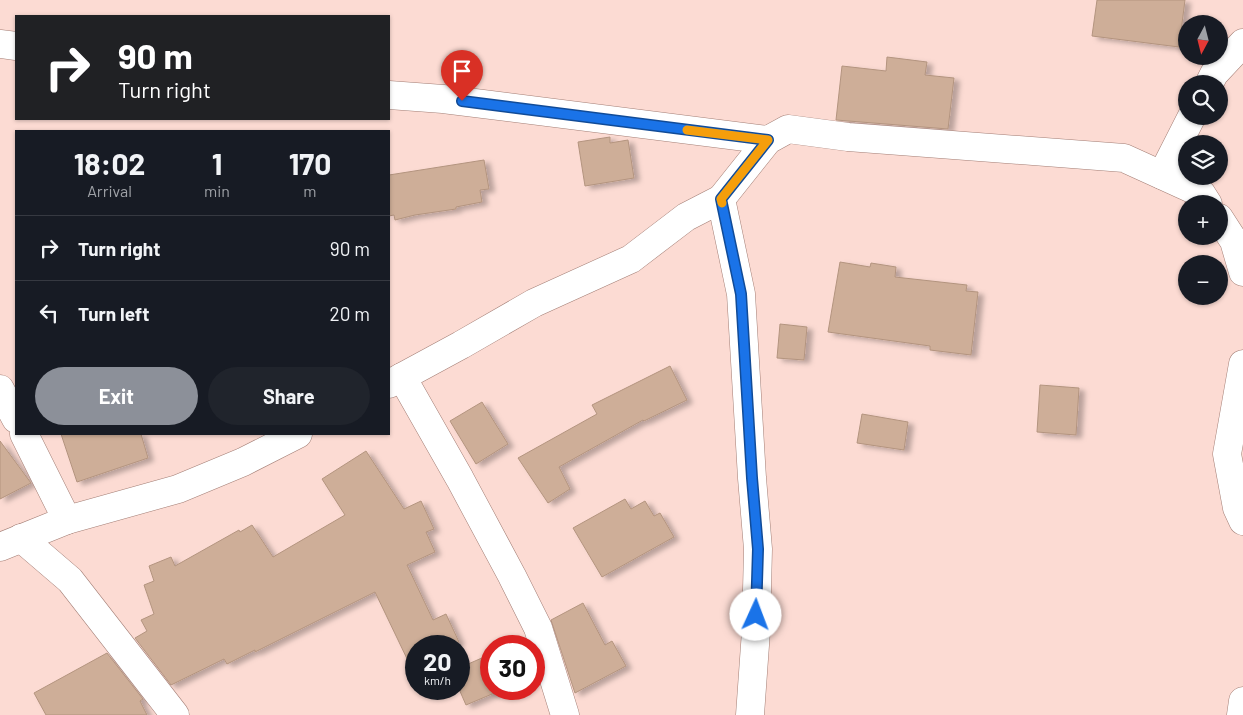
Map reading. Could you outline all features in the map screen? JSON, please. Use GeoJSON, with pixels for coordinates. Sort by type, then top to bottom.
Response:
{"type":"FeatureCollection","features":[{"type":"Feature","properties":{"kind":"street"},"geometry":{"type":"LineString","coordinates":[[1214,75],[1243,43]]}},
{"type":"Feature","properties":{"kind":"street"},"geometry":{"type":"LineString","coordinates":[[0,44],[15,46]]}},
{"type":"Feature","properties":{"kind":"street"},"geometry":{"type":"LineString","coordinates":[[390,95],[443,99],[768,140]]}},
{"type":"Feature","properties":{"kind":"street"},"geometry":{"type":"LineString","coordinates":[[1162,175],[1187,125]]}},
{"type":"Feature","properties":{"kind":"street"},"geometry":{"type":"LineString","coordinates":[[565,715],[538,628],[512,576],[465,488],[395,380],[461,346],[534,303],[630,259],[686,217],[721,199],[768,140],[788,129],[848,137],[1124,158],[1202,195]]}},
{"type":"Feature","properties":{"kind":"street"},"geometry":{"type":"LineString","coordinates":[[721,199],[741,294],[758,549],[756,631],[750,715]]}},
{"type":"Feature","properties":{"kind":"street"},"geometry":{"type":"LineString","coordinates":[[1228,231],[1234,240],[1243,272]]}},
{"type":"Feature","properties":{"kind":"street"},"geometry":{"type":"LineString","coordinates":[[1243,364],[1235,456],[1237,508],[1243,521]]}},
{"type":"Feature","properties":{"kind":"street"},"geometry":{"type":"LineString","coordinates":[[0,389],[15,418]]}},
{"type":"Feature","properties":{"kind":"street"},"geometry":{"type":"LineString","coordinates":[[24,435],[67,520]]}},
{"type":"Feature","properties":{"kind":"street"},"geometry":{"type":"LineString","coordinates":[[11,542],[67,520],[178,490],[243,462],[296,435]]}},
{"type":"Feature","properties":{"kind":"street"},"geometry":{"type":"LineString","coordinates":[[11,542],[70,580],[175,715]]}},
{"type":"Feature","properties":{"kind":"street"},"geometry":{"type":"LineString","coordinates":[[1241,715],[1243,701]]}},
{"type":"Feature","properties":{"kind":"building"},"geometry":{"type":"Polygon","coordinates":[[[1097,0],[1185,0],[1183,15],[1178,15],[1178,47],[1092,36],[1097,0]]]}},
{"type":"Feature","properties":{"kind":"building"},"geometry":{"type":"Polygon","coordinates":[[[887,57],[927,62],[925,75],[954,78],[948,129],[836,120],[842,66],[886,71],[887,57]]]}},
{"type":"Feature","properties":{"kind":"building"},"geometry":{"type":"Polygon","coordinates":[[[610,137],[610,143],[628,140],[634,178],[585,186],[578,142],[610,137]]]}},
{"type":"Feature","properties":{"kind":"building"},"geometry":{"type":"Polygon","coordinates":[[[484,160],[489,189],[480,190],[482,202],[456,207],[456,209],[395,220],[394,215],[390,216],[390,175],[484,160]]]}},
{"type":"Feature","properties":{"kind":"building"},"geometry":{"type":"Polygon","coordinates":[[[840,262],[870,267],[871,263],[896,267],[895,277],[967,285],[966,291],[978,292],[971,355],[930,350],[930,346],[828,332],[840,262]]]}},
{"type":"Feature","properties":{"kind":"building"},"geometry":{"type":"Polygon","coordinates":[[[780,324],[807,327],[804,360],[777,358],[780,324]]]}},
{"type":"Feature","properties":{"kind":"building"},"geometry":{"type":"Polygon","coordinates":[[[670,366],[687,400],[643,420],[559,467],[570,489],[548,503],[518,458],[597,414],[592,405],[670,366]]]}},
{"type":"Feature","properties":{"kind":"building"},"geometry":{"type":"Polygon","coordinates":[[[1040,385],[1079,388],[1076,435],[1037,432],[1040,385]]]}},
{"type":"Feature","properties":{"kind":"building"},"geometry":{"type":"Polygon","coordinates":[[[482,402],[508,444],[476,464],[450,421],[482,402]]]}},
{"type":"Feature","properties":{"kind":"building"},"geometry":{"type":"Polygon","coordinates":[[[862,414],[908,422],[904,450],[857,443],[862,414]]]}},
{"type":"Feature","properties":{"kind":"building"},"geometry":{"type":"Polygon","coordinates":[[[61,435],[141,435],[148,458],[77,482],[61,435]]]}},
{"type":"Feature","properties":{"kind":"building"},"geometry":{"type":"Polygon","coordinates":[[[0,441],[31,483],[0,499],[0,441]]]}},
{"type":"Feature","properties":{"kind":"building"},"geometry":{"type":"Polygon","coordinates":[[[366,451],[404,509],[421,501],[434,529],[426,532],[435,552],[407,565],[433,620],[446,614],[456,635],[405,635],[405,655],[375,592],[255,652],[255,650],[227,664],[224,659],[171,685],[135,638],[147,631],[141,620],[154,614],[144,585],[154,581],[149,566],[171,557],[175,566],[239,530],[240,532],[252,525],[273,557],[345,515],[322,479],[366,451]]]}},
{"type":"Feature","properties":{"kind":"building"},"geometry":{"type":"Polygon","coordinates":[[[625,499],[631,509],[645,501],[654,516],[660,513],[674,537],[602,577],[573,528],[625,499]]]}},
{"type":"Feature","properties":{"kind":"building"},"geometry":{"type":"Polygon","coordinates":[[[583,603],[605,645],[612,641],[626,666],[575,693],[551,620],[583,603]]]}},
{"type":"Feature","properties":{"kind":"building"},"geometry":{"type":"Polygon","coordinates":[[[107,653],[143,699],[140,701],[147,715],[46,715],[34,693],[107,653]]]}},
{"type":"Feature","properties":{"kind":"building"},"geometry":{"type":"Polygon","coordinates":[[[480,659],[480,699],[466,705],[464,700],[470,700],[470,663],[480,659]]]}},
{"type":"Feature","properties":{"kind":"slow traffic"},"geometry":{"type":"LineString","coordinates":[[687,130],[768,140],[721,199],[722,203]]}},
{"type":"Feature","properties":{"kind":"route"},"geometry":{"type":"LineString","coordinates":[[462,101],[768,140],[721,199],[741,294],[758,549],[756,615]]}}]}
